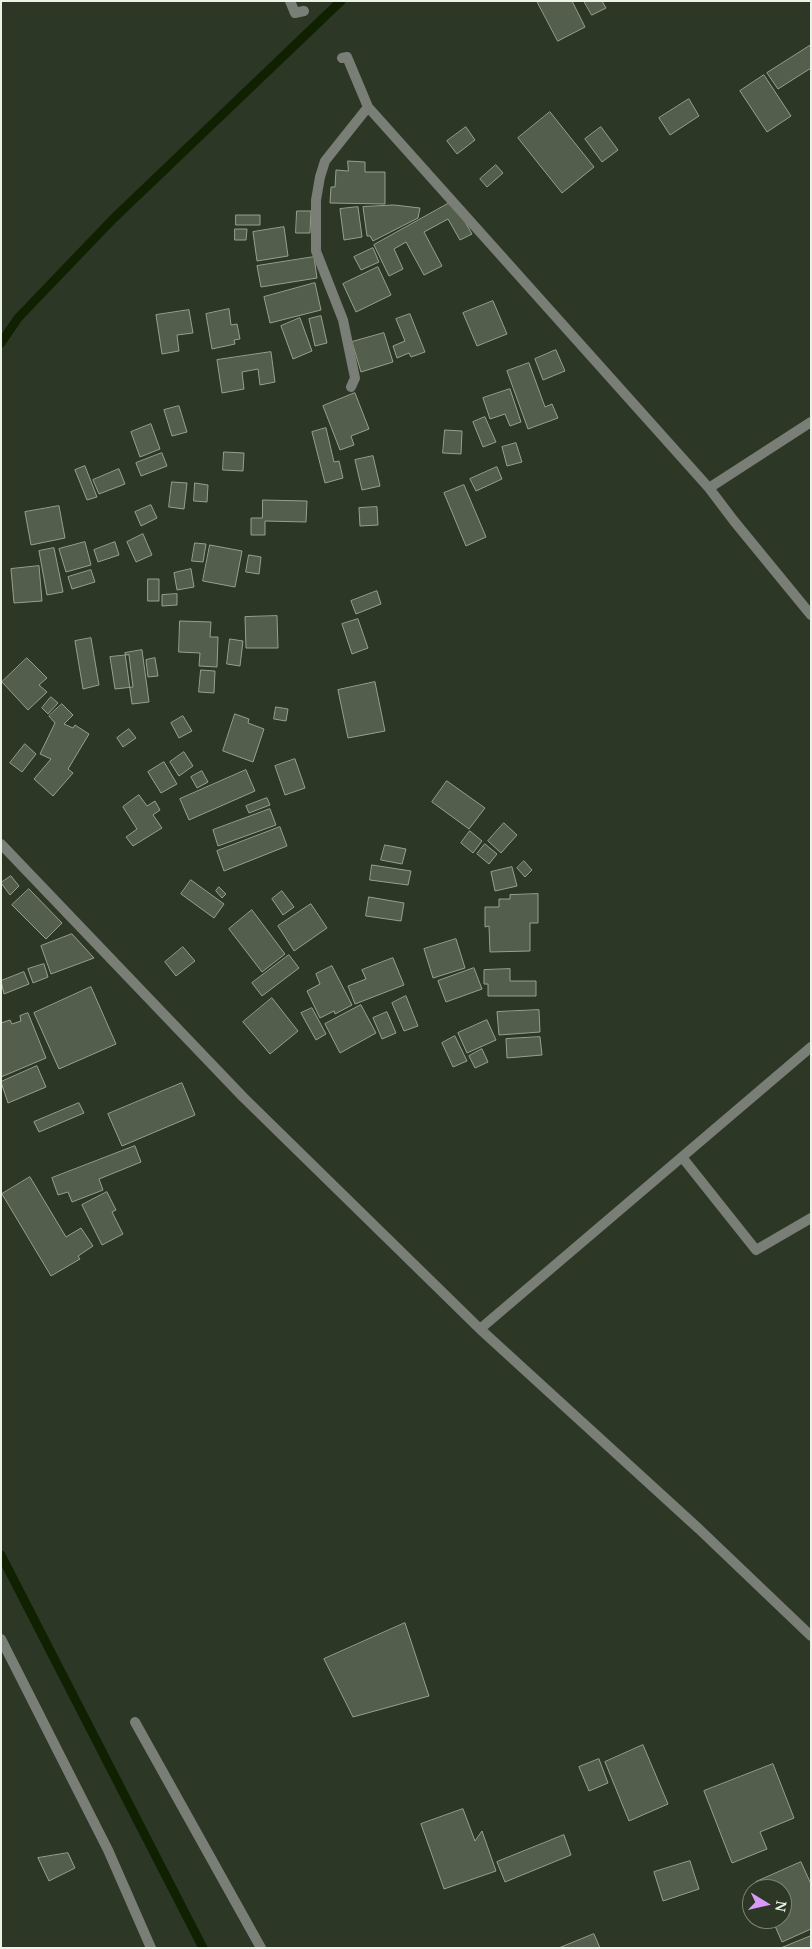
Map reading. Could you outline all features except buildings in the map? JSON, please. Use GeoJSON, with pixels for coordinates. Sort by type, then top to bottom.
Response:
{"type":"FeatureCollection","features":[{"type":"Feature","properties":{"kind":"street"},"geometry":{"type":"LineString","coordinates":[[290,1],[296,13],[304,11]]}},
{"type":"Feature","properties":{"kind":"street"},"geometry":{"type":"LineString","coordinates":[[342,58],[347,57],[368,107],[709,488],[811,615]]}},
{"type":"Feature","properties":{"kind":"street"},"geometry":{"type":"LineString","coordinates":[[351,387],[354,378],[343,320],[316,251],[316,200],[325,161],[368,107]]}},
{"type":"Feature","properties":{"kind":"street"},"geometry":{"type":"LineString","coordinates":[[709,488],[811,422]]}},
{"type":"Feature","properties":{"kind":"street"},"geometry":{"type":"LineString","coordinates":[[1,844],[243,1097],[480,1329],[699,1529],[811,1636]]}},
{"type":"Feature","properties":{"kind":"street"},"geometry":{"type":"LineString","coordinates":[[480,1329],[811,1047]]}},
{"type":"Feature","properties":{"kind":"street"},"geometry":{"type":"LineString","coordinates":[[682,1157],[756,1250],[811,1218]]}},
{"type":"Feature","properties":{"kind":"street"},"geometry":{"type":"LineString","coordinates":[[1,1638],[108,1850],[151,1948]]}},
{"type":"Feature","properties":{"kind":"street"},"geometry":{"type":"LineString","coordinates":[[135,1722],[261,1948]]}},
{"type":"Feature","properties":{"kind":"waterway"},"geometry":{"type":"LineString","coordinates":[[1,343],[18,318],[113,219],[341,1]]}},
{"type":"Feature","properties":{"kind":"waterway"},"geometry":{"type":"LineString","coordinates":[[1,1555],[203,1948]]}}]}
